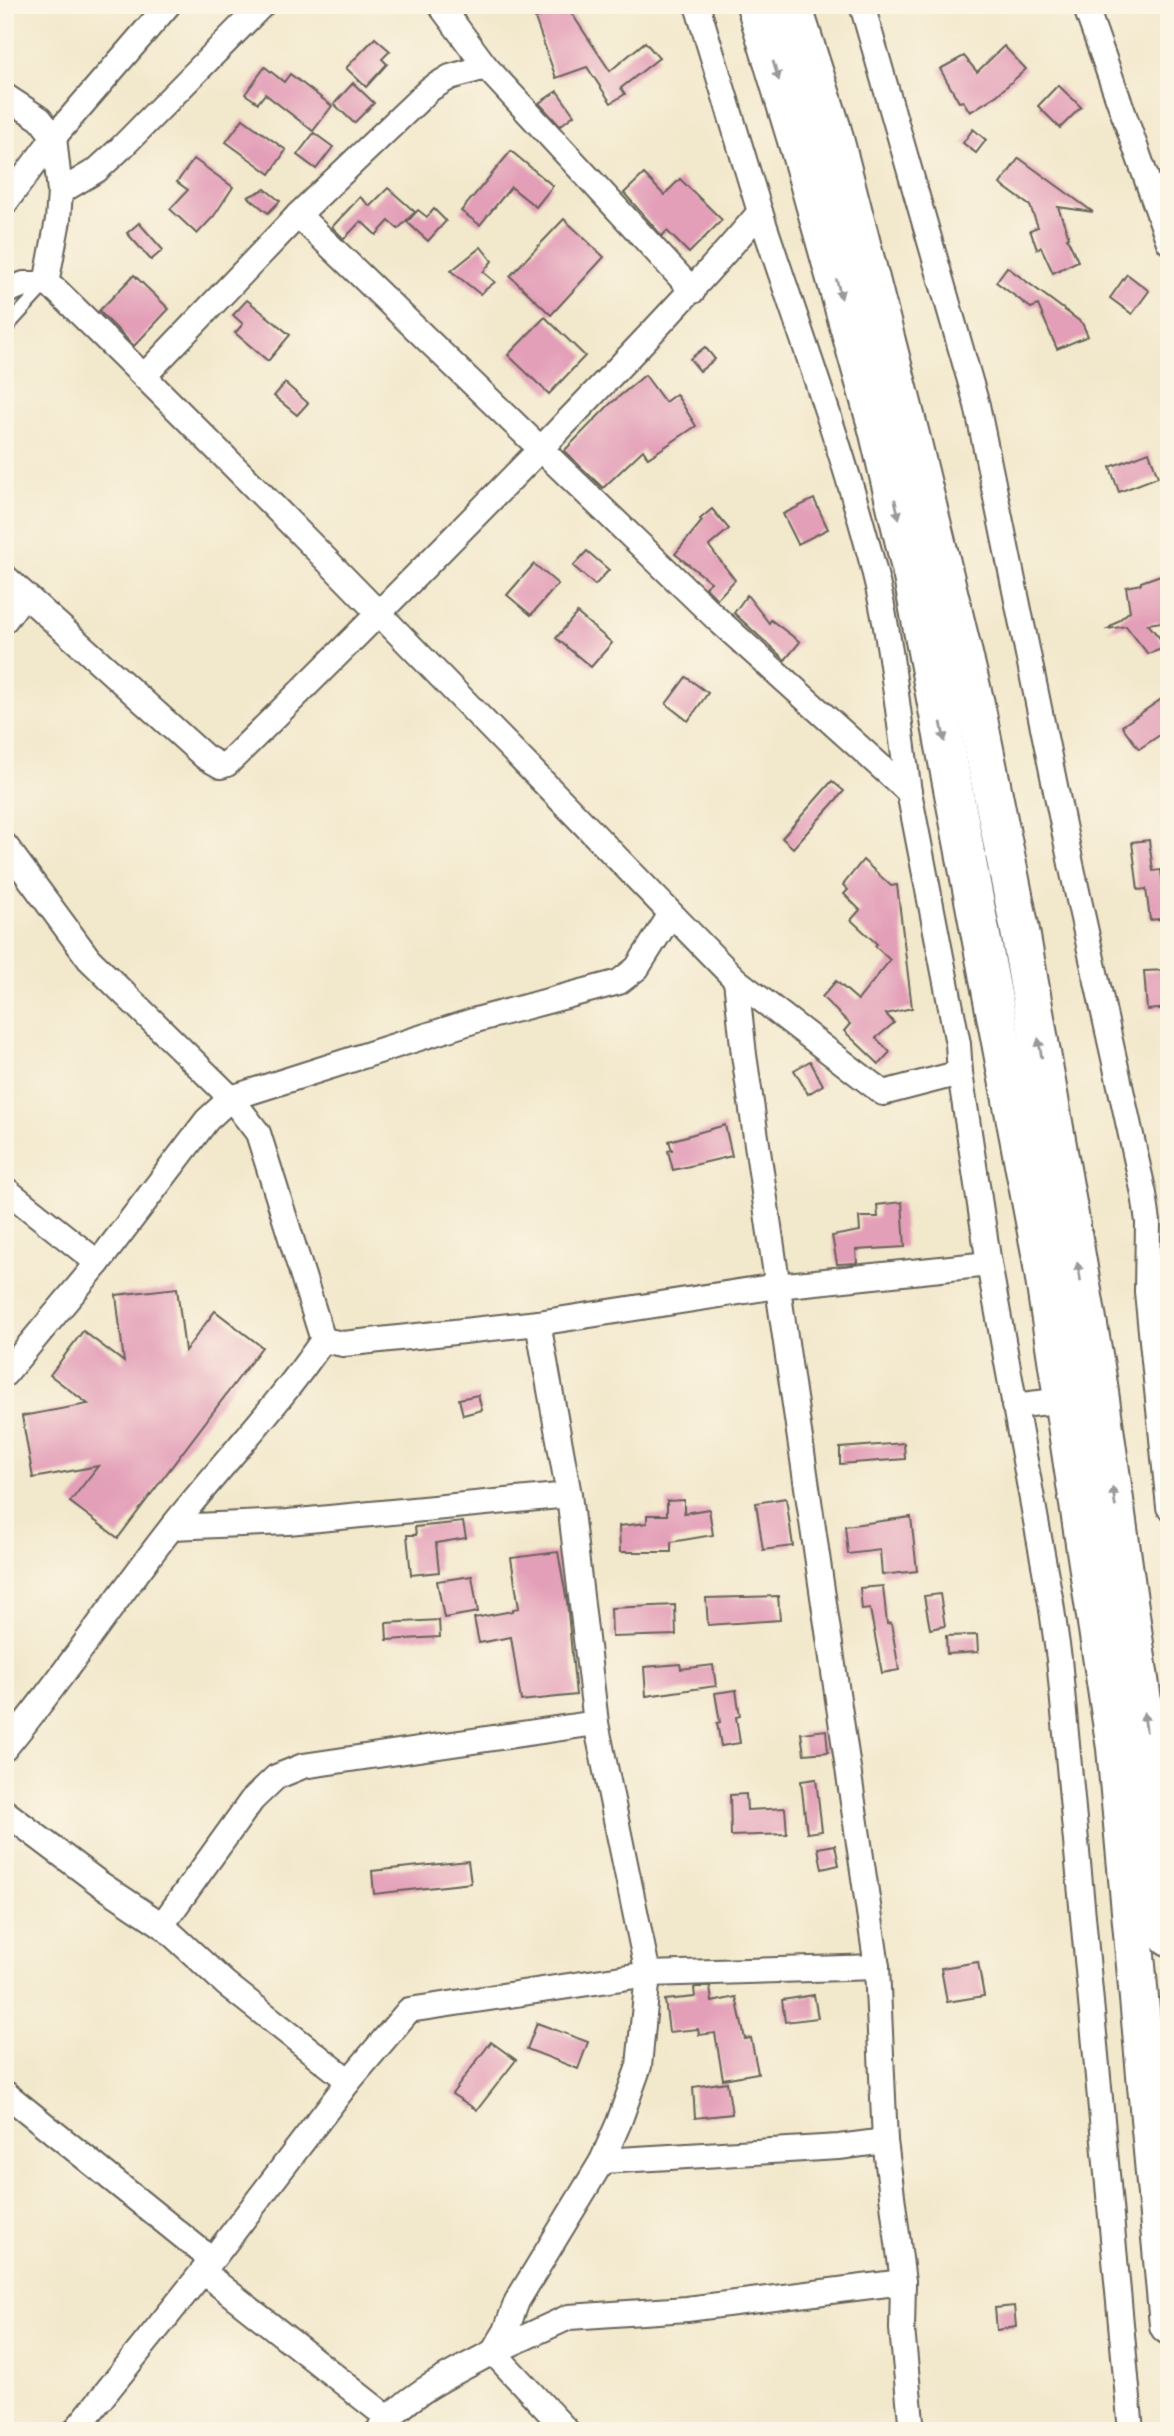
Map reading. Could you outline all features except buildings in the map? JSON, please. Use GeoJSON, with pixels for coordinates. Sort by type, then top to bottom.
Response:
{"type":"FeatureCollection","features":[{"type":"Feature","properties":{"kind":"main road"},"geometry":{"type":"LineString","coordinates":[[756,5],[800,150],[878,429],[913,577],[1039,1240],[1116,1748],[1169,2325]]}},
{"type":"Feature","properties":{"kind":"main road"},"geometry":{"type":"LineString","coordinates":[[792,5],[831,127],[912,443],[975,704],[1016,912],[1097,1378],[1147,1737],[1169,1936]]}},
{"type":"Feature","properties":{"kind":"street"},"geometry":{"type":"LineString","coordinates":[[5,203],[54,136],[168,5]]}},
{"type":"Feature","properties":{"kind":"street"},"geometry":{"type":"LineString","coordinates":[[60,191],[97,170],[121,148],[262,5]]}},
{"type":"Feature","properties":{"kind":"street"},"geometry":{"type":"LineString","coordinates":[[440,5],[485,67],[693,291]]}},
{"type":"Feature","properties":{"kind":"street"},"geometry":{"type":"LineString","coordinates":[[697,5],[776,267],[804,339],[872,564],[883,615],[909,792],[958,1044],[989,1265],[1059,1659],[1131,2431]]}},
{"type":"Feature","properties":{"kind":"street"},"geometry":{"type":"LineString","coordinates":[[862,5],[977,405],[1071,864],[1144,1194],[1158,1221],[1147,1292],[1169,1507]]}},
{"type":"Feature","properties":{"kind":"street"},"geometry":{"type":"LineString","coordinates":[[1085,5],[1169,242]]}},
{"type":"Feature","properties":{"kind":"street"},"geometry":{"type":"LineString","coordinates":[[144,376],[298,215],[430,89],[450,77],[485,67]]}},
{"type":"Feature","properties":{"kind":"street"},"geometry":{"type":"LineString","coordinates":[[5,96],[40,119],[54,136],[60,191],[58,220],[46,284]]}},
{"type":"Feature","properties":{"kind":"street"},"geometry":{"type":"LineString","coordinates":[[5,577],[205,757],[221,766],[227,764],[380,614],[540,450],[693,291],[760,212]]}},
{"type":"Feature","properties":{"kind":"street"},"geometry":{"type":"LineString","coordinates":[[298,215],[717,620],[909,792]]}},
{"type":"Feature","properties":{"kind":"street"},"geometry":{"type":"LineString","coordinates":[[5,292],[24,284],[46,284],[57,291],[380,614],[736,980],[883,1094],[960,1073]]}},
{"type":"Feature","properties":{"kind":"street"},"geometry":{"type":"LineString","coordinates":[[5,620],[24,595]]}},
{"type":"Feature","properties":{"kind":"street"},"geometry":{"type":"LineString","coordinates":[[5,845],[89,959],[231,1098],[258,1133],[323,1340]]}},
{"type":"Feature","properties":{"kind":"street"},"geometry":{"type":"LineString","coordinates":[[5,1374],[98,1263],[207,1120],[231,1098],[476,1020],[619,982],[637,968],[671,914]]}},
{"type":"Feature","properties":{"kind":"street"},"geometry":{"type":"LineString","coordinates":[[736,980],[744,1055],[877,1967],[885,2141],[903,2282],[902,2329],[912,2431]]}},
{"type":"Feature","properties":{"kind":"street"},"geometry":{"type":"LineString","coordinates":[[5,1189],[98,1263]]}},
{"type":"Feature","properties":{"kind":"street"},"geometry":{"type":"LineString","coordinates":[[323,1340],[344,1344],[538,1323],[777,1286],[989,1265]]}},
{"type":"Feature","properties":{"kind":"street"},"geometry":{"type":"LineString","coordinates":[[493,2352],[506,2331],[517,2301],[602,2161],[639,2066],[648,1973],[596,1723],[569,1494],[538,1323]]}},
{"type":"Feature","properties":{"kind":"street"},"geometry":{"type":"LineString","coordinates":[[5,1748],[45,1700],[172,1527],[247,1439],[323,1340]]}},
{"type":"Feature","properties":{"kind":"street"},"geometry":{"type":"LineString","coordinates":[[1014,1406],[1063,1399]]}},
{"type":"Feature","properties":{"kind":"street"},"geometry":{"type":"LineString","coordinates":[[172,1527],[288,1522],[569,1494]]}},
{"type":"Feature","properties":{"kind":"street"},"geometry":{"type":"LineString","coordinates":[[162,1925],[252,1800],[276,1777],[303,1766],[596,1723]]}},
{"type":"Feature","properties":{"kind":"street"},"geometry":{"type":"LineString","coordinates":[[5,1812],[99,1883],[162,1925],[226,1984],[349,2081]]}},
{"type":"Feature","properties":{"kind":"street"},"geometry":{"type":"LineString","coordinates":[[75,2431],[208,2266],[349,2081],[404,2014],[414,2008],[648,1973],[877,1967]]}},
{"type":"Feature","properties":{"kind":"street"},"geometry":{"type":"LineString","coordinates":[[5,2093],[208,2266],[384,2424],[414,2395],[493,2352],[569,2317],[687,2309],[903,2282]]}},
{"type":"Feature","properties":{"kind":"street"},"geometry":{"type":"LineString","coordinates":[[602,2161],[839,2147],[885,2141]]}},
{"type":"Feature","properties":{"kind":"street"},"geometry":{"type":"LineString","coordinates":[[493,2352],[567,2431]]}},
{"type":"Feature","properties":{"kind":"lane"},"geometry":{"type":"LineString","coordinates":[[5,329],[46,284]]}}]}
